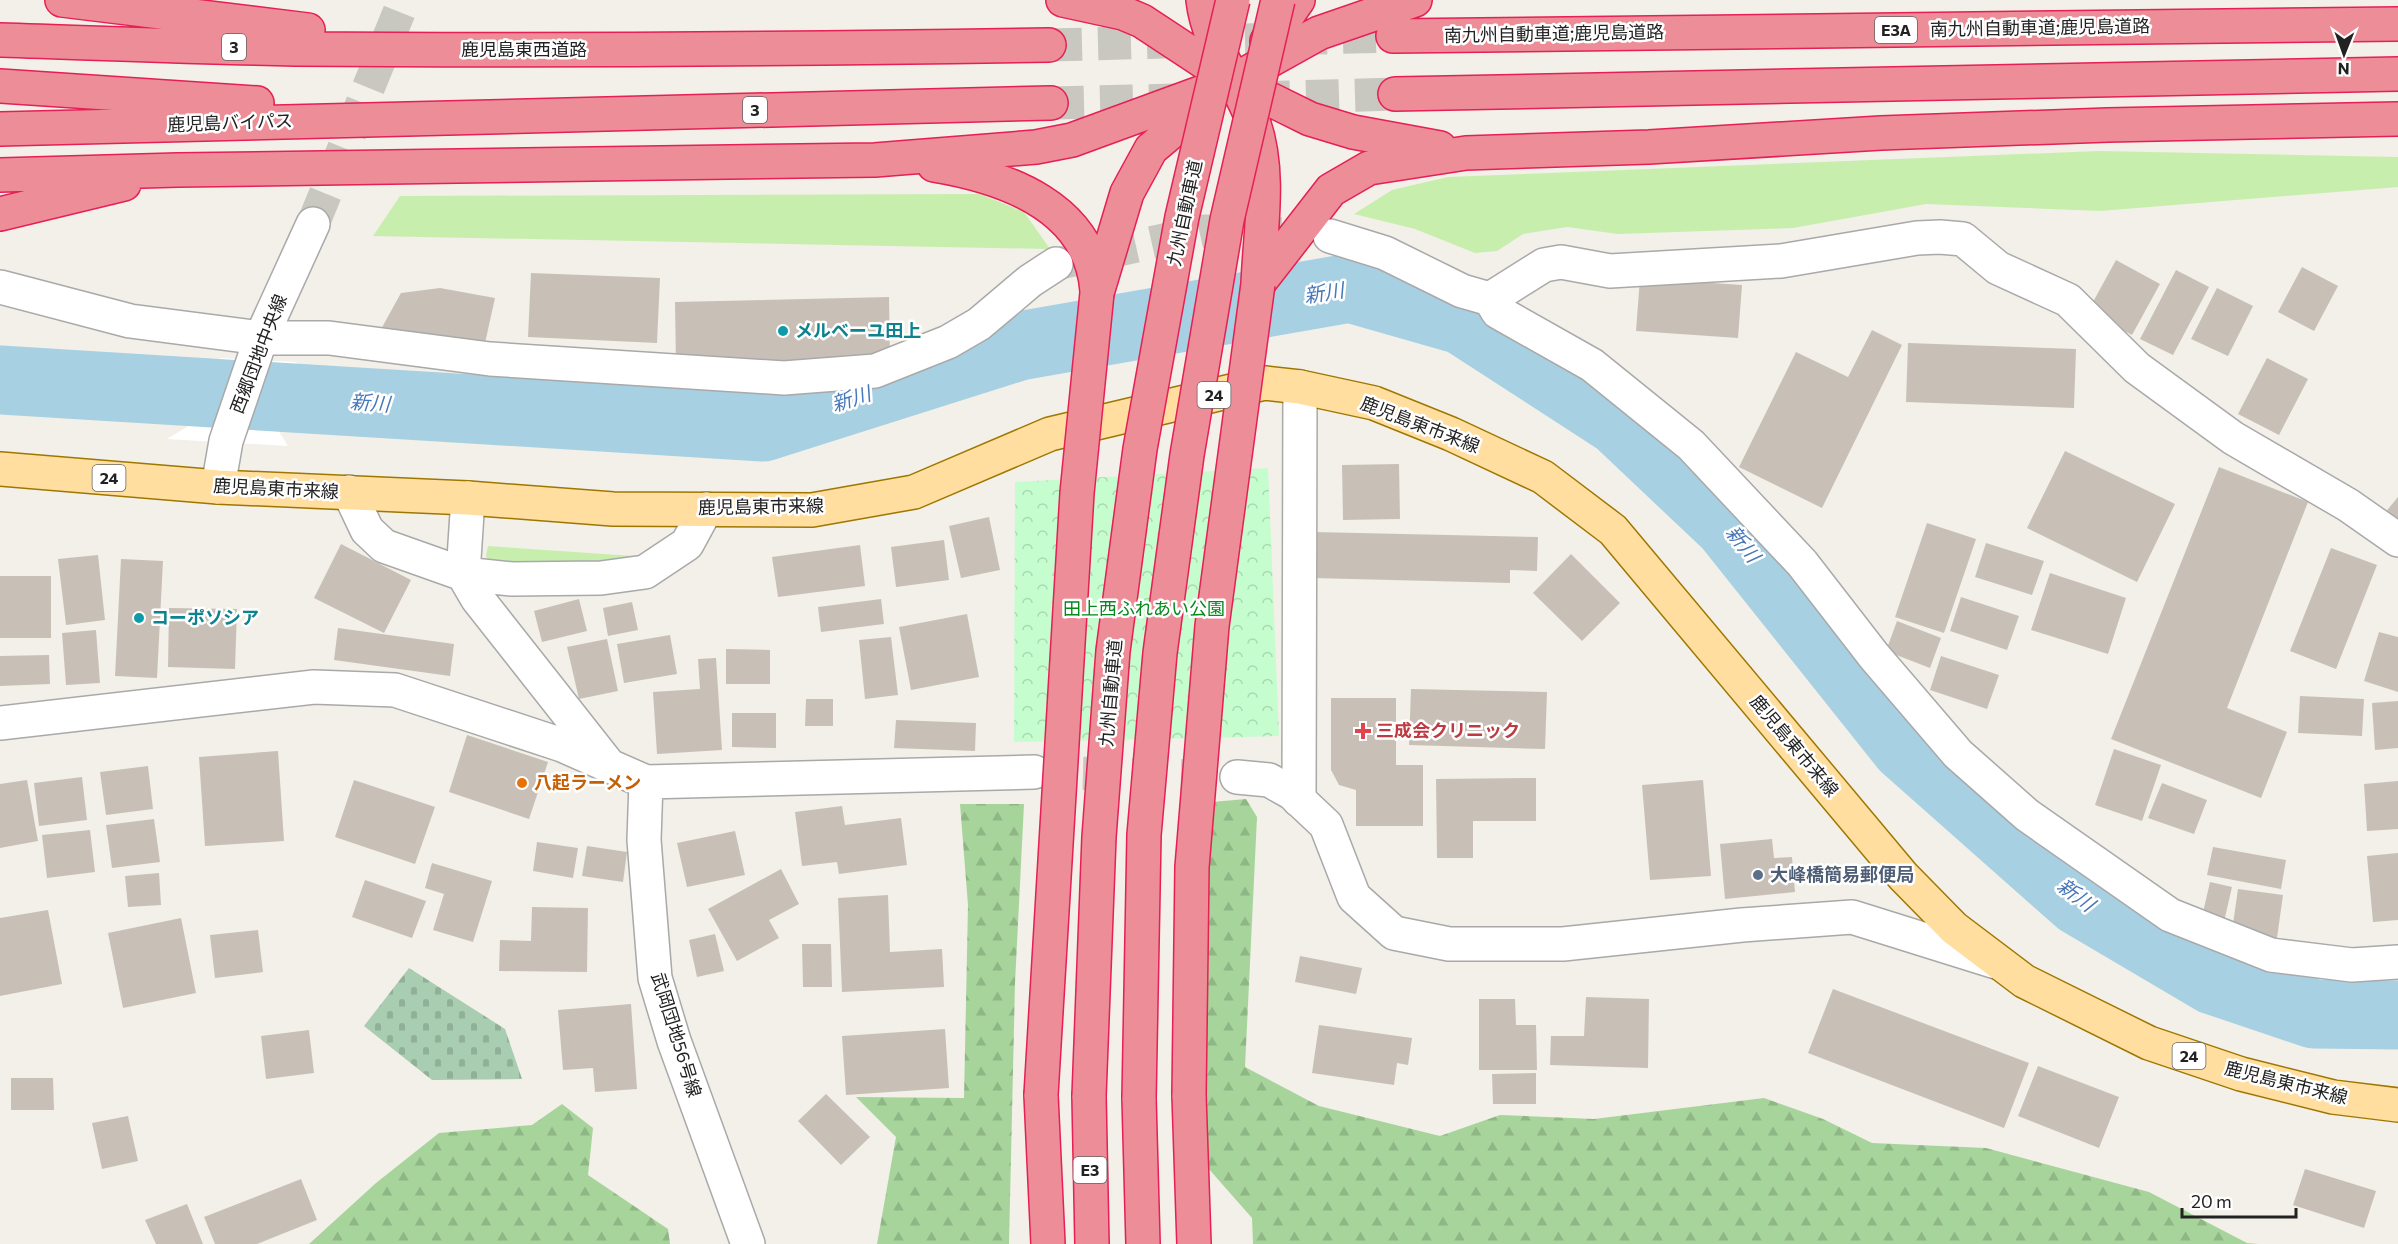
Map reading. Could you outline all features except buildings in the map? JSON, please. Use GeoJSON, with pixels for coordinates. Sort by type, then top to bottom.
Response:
{"type":"FeatureCollection","features":[{"type":"Feature","properties":{"kind":"highway"},"geometry":{"type":"LineString","coordinates":[[62,0],[468,50]]}},
{"type":"Feature","properties":{"kind":"highway"},"geometry":{"type":"LineString","coordinates":[[1063,0],[1123,13],[1142,21],[1236,80],[1310,119],[1353,132],[1466,153]]}},
{"type":"Feature","properties":{"kind":"highway"},"geometry":{"type":"LineString","coordinates":[[1194,1244],[1189,1095],[1192,867],[1212,626],[1258,284],[1262,168],[1253,122],[1236,80],[1205,17],[1203,0]]}},
{"type":"Feature","properties":{"kind":"highway"},"geometry":{"type":"LineString","coordinates":[[1143,1244],[1139,1098],[1144,835],[1160,653],[1186,455],[1227,220],[1236,80],[1233,0]]}},
{"type":"Feature","properties":{"kind":"highway"},"geometry":{"type":"LineString","coordinates":[[1236,80],[1278,0]]}},
{"type":"Feature","properties":{"kind":"highway"},"geometry":{"type":"LineString","coordinates":[[1048,1244],[1041,1095],[1077,493],[1097,293],[1127,193],[1151,149],[1236,80],[1286,19],[1298,0]]}},
{"type":"Feature","properties":{"kind":"highway"},"geometry":{"type":"LineString","coordinates":[[0,175],[178,170],[874,160],[1036,147],[1072,140],[1236,80],[1319,33],[1415,0]]}},
{"type":"Feature","properties":{"kind":"highway","name":"南九州自動車道;鹿児島道路"},"geometry":{"type":"LineString","coordinates":[[1393,36],[2398,24]]}},
{"type":"Feature","properties":{"kind":"highway","name":"鹿児島東西道路"},"geometry":{"type":"LineString","coordinates":[[0,40],[292,49],[468,50],[742,50],[1049,45]]}},
{"type":"Feature","properties":{"kind":"highway"},"geometry":{"type":"LineString","coordinates":[[1395,94],[2398,74]]}},
{"type":"Feature","properties":{"kind":"highway","name":"九州自動車道"},"geometry":{"type":"LineString","coordinates":[[1092,1244],[1089,1096],[1099,837],[1113,651],[1140,449],[1182,217],[1236,80]]}},
{"type":"Feature","properties":{"kind":"highway"},"geometry":{"type":"LineString","coordinates":[[0,86],[459,117]]}},
{"type":"Feature","properties":{"kind":"highway","name":"3"},"geometry":{"type":"LineString","coordinates":[[459,117],[1051,104]]}},
{"type":"Feature","properties":{"kind":"highway","name":"鹿児島バイパス"},"geometry":{"type":"LineString","coordinates":[[0,129],[459,117]]}},
{"type":"Feature","properties":{"kind":"highway"},"geometry":{"type":"LineString","coordinates":[[1258,284],[1330,190],[1369,168],[1466,153],[1649,147],[1893,133],[2398,119]]}},
{"type":"Feature","properties":{"kind":"highway"},"geometry":{"type":"LineString","coordinates":[[874,160],[962,170],[1014,187],[1037,200],[1070,225],[1083,240],[1093,265],[1097,293]]}},
{"type":"Feature","properties":{"kind":"highway"},"geometry":{"type":"LineString","coordinates":[[0,214],[94,193],[178,170]]}},
{"type":"Feature","properties":{"kind":"main road","name":"鹿児島東市来線"},"geometry":{"type":"LineString","coordinates":[[0,469],[218,487],[468,498],[613,509],[812,510],[914,492],[1050,434],[1264,383],[1300,387],[1374,403],[1451,434],[1543,477],[1613,531],[1903,876],[1954,928],[2024,981],[2149,1043],[2241,1074],[2333,1097],[2398,1105]]}},
{"type":"Feature","properties":{"kind":"street","name":"西郷団地中央線"},"geometry":{"type":"LineString","coordinates":[[218,487],[226,441],[258,349],[313,224]]}},
{"type":"Feature","properties":{"kind":"street"},"geometry":{"type":"LineString","coordinates":[[1330,236],[1385,253],[1462,291],[1490,299],[1498,312],[1592,365],[1691,445],[1802,563],[1874,656],[1958,754],[2027,815],[2170,915],[2271,955],[2352,965],[2398,962]]}},
{"type":"Feature","properties":{"kind":"street"},"geometry":{"type":"LineString","coordinates":[[1490,299],[1544,266],[1561,262],[1610,271],[1781,261],[1917,238],[1963,239],[1998,268],[2068,300],[2137,368],[2233,438],[2348,506],[2398,540]]}},
{"type":"Feature","properties":{"kind":"street"},"geometry":{"type":"LineString","coordinates":[[0,286],[130,321],[258,349],[329,338],[490,359],[784,378],[875,371],[948,342],[979,324],[1030,281],[1056,264]]}},
{"type":"Feature","properties":{"kind":"street"},"geometry":{"type":"LineString","coordinates":[[1299,800],[1300,387]]}},
{"type":"Feature","properties":{"kind":"street"},"geometry":{"type":"LineString","coordinates":[[350,492],[367,530],[384,546],[463,574],[512,579],[601,578],[645,572],[687,544],[706,509]]}},
{"type":"Feature","properties":{"kind":"street"},"geometry":{"type":"LineString","coordinates":[[468,498],[463,574],[477,598],[608,764]]}},
{"type":"Feature","properties":{"kind":"street"},"geometry":{"type":"LineString","coordinates":[[0,723],[314,687],[395,690],[562,745],[646,782],[1034,772]]}},
{"type":"Feature","properties":{"kind":"street"},"geometry":{"type":"LineString","coordinates":[[1237,777],[1269,780],[1292,793],[1326,825],[1354,897],[1394,933],[1449,944],[1563,944],[1742,925],[1852,917],[1997,962]]}},
{"type":"Feature","properties":{"kind":"street","name":"武岡団地56号線"},"geometry":{"type":"LineString","coordinates":[[646,782],[644,840],[656,978],[674,1041],[748,1244]]}},
{"type":"Feature","properties":{"kind":"green space"},"geometry":{"type":"Polygon","coordinates":[[[2099,151],[2398,157],[2398,187],[2100,211],[1926,204],[1793,228],[1618,234],[1567,227],[1523,234],[1497,251],[1475,253],[1415,229],[1354,214],[1392,190],[1448,177],[2099,151]]]}},
{"type":"Feature","properties":{"kind":"green space"},"geometry":{"type":"Polygon","coordinates":[[[980,194],[1024,212],[1050,249],[373,236],[400,196],[980,194]]]}},
{"type":"Feature","properties":{"kind":"green space","name":"田上西ふれあい公園"},"geometry":{"type":"Polygon","coordinates":[[[1268,468],[1279,736],[1014,742],[1015,482],[1268,468]]]}},
{"type":"Feature","properties":{"kind":"green space"},"geometry":{"type":"Polygon","coordinates":[[[488,546],[648,557],[604,567],[490,564],[486,556],[488,546]]]}},
{"type":"Feature","properties":{"kind":"green space"},"geometry":{"type":"Polygon","coordinates":[[[1246,799],[1257,817],[1245,1067],[1319,1106],[1440,1136],[1500,1115],[1594,1119],[1764,1098],[1823,1119],[1872,1143],[1986,1148],[2149,1192],[2247,1243],[2258,1244],[1253,1244],[1252,1218],[1208,1168],[1203,1057],[1212,802],[1246,799]]]}},
{"type":"Feature","properties":{"kind":"green space"},"geometry":{"type":"Polygon","coordinates":[[[960,804],[1024,804],[1015,983],[1009,1244],[877,1244],[896,1137],[856,1097],[964,1098],[968,905],[960,804]]]}},
{"type":"Feature","properties":{"kind":"green space"},"geometry":{"type":"Polygon","coordinates":[[[409,968],[505,1029],[522,1079],[432,1080],[364,1026],[409,968]]]}},
{"type":"Feature","properties":{"kind":"green space"},"geometry":{"type":"Polygon","coordinates":[[[562,1104],[593,1128],[588,1175],[668,1229],[670,1244],[309,1244],[376,1183],[439,1133],[532,1125],[562,1104]]]}},
{"type":"Feature","properties":{"kind":"pier"},"geometry":{"type":"Polygon","coordinates":[[[220,358],[297,362],[273,422],[288,446],[167,439],[195,422],[220,358]]]}},
{"type":"Feature","properties":{"kind":"waterway","name":"新川"},"geometry":{"type":"LineString","coordinates":[[0,380],[763,427],[1019,346],[1350,288],[1462,320],[1618,421],[1728,525],[1905,747],[2079,901],[2213,980],[2314,1014],[2398,1015]]}},
{"type":"Feature","properties":{"kind":"tunnel"},"geometry":{"type":"LineString","coordinates":[[313,224],[404,0]]}},
{"type":"Feature","properties":{"kind":"tunnel"},"geometry":{"type":"LineString","coordinates":[[1049,45],[1393,36]]}},
{"type":"Feature","properties":{"kind":"tunnel"},"geometry":{"type":"LineString","coordinates":[[1257,98],[1395,94]]}},
{"type":"Feature","properties":{"kind":"tunnel"},"geometry":{"type":"LineString","coordinates":[[1051,103],[1175,100]]}},
{"type":"Feature","properties":{"kind":"tunnel"},"geometry":{"type":"LineString","coordinates":[[1056,264],[1204,231],[1289,234]]}},
{"type":"Feature","properties":{"kind":"tunnel"},"geometry":{"type":"LineString","coordinates":[[1034,772],[1237,777]]}},
{"type":"Feature","properties":{"kind":"place","name":"メルベーユ田上"},"geometry":{"type":"Point","coordinates":[783,331]}},
{"type":"Feature","properties":{"kind":"place","name":"コーポソシア"},"geometry":{"type":"Point","coordinates":[139,618]}},
{"type":"Feature","properties":{"kind":"place","name":"三成会クリニック"},"geometry":{"type":"Point","coordinates":[1363,731]}},
{"type":"Feature","properties":{"kind":"place","name":"八起ラーメン"},"geometry":{"type":"Point","coordinates":[522,783]}},
{"type":"Feature","properties":{"kind":"place","name":"大峰橋簡易郵便局"},"geometry":{"type":"Point","coordinates":[1758,875]}}]}
